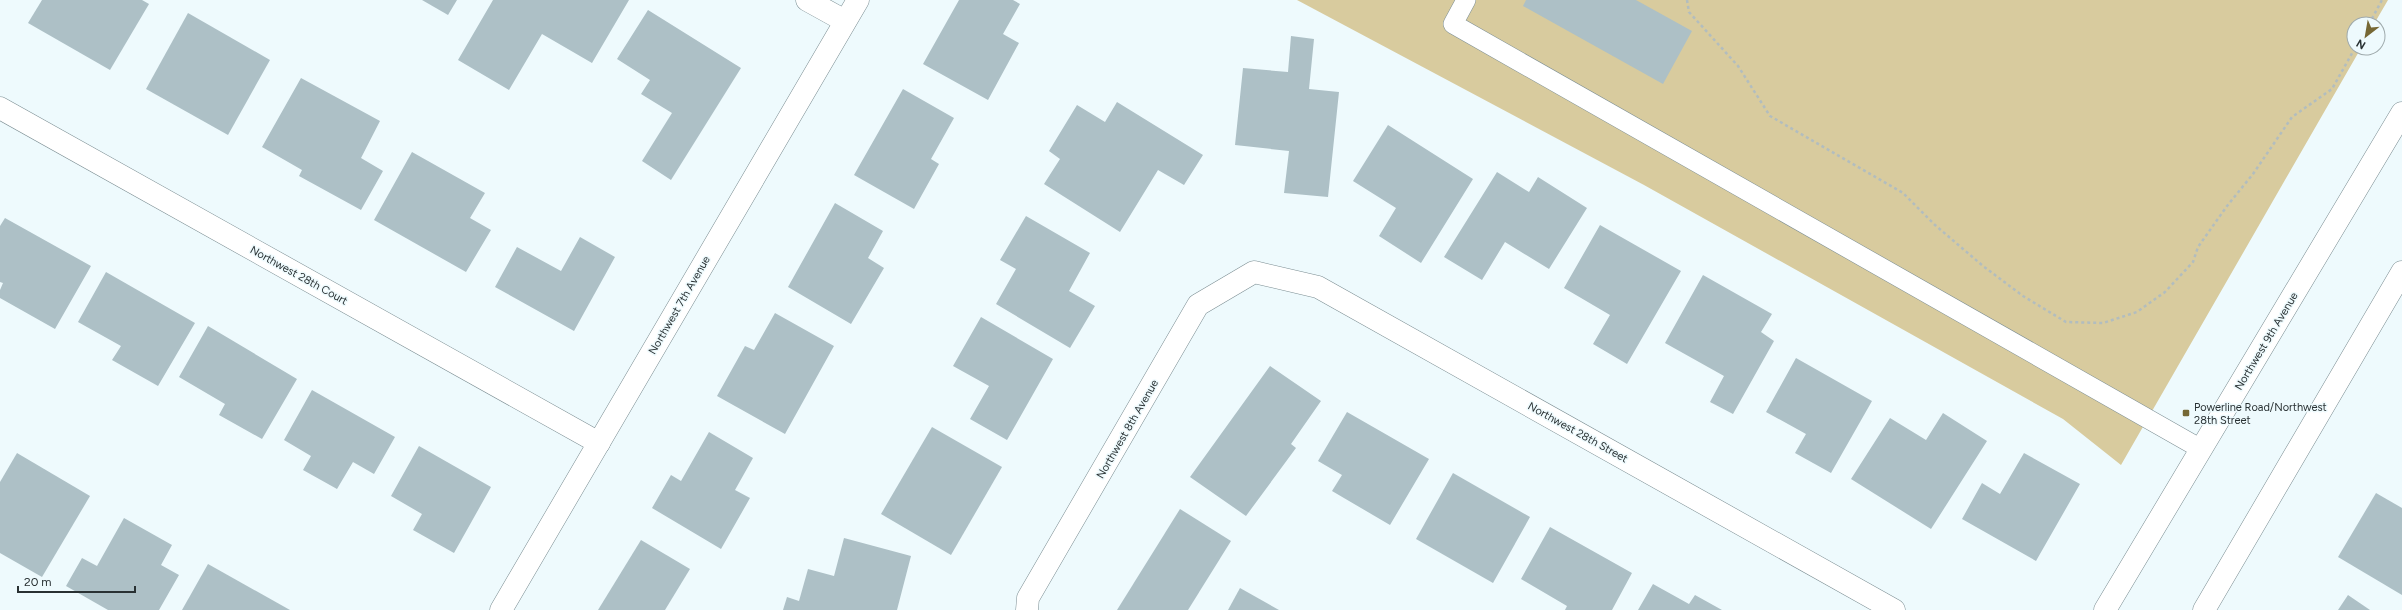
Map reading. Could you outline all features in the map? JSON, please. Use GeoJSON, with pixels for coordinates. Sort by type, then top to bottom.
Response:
{"type":"FeatureCollection","features":[{"type":"Feature","properties":{"kind":"street"},"geometry":{"type":"LineString","coordinates":[[807,0],[845,21]]}},
{"type":"Feature","properties":{"kind":"street","name":"Northwest 7th Avenue"},"geometry":{"type":"LineString","coordinates":[[501,610],[858,0]]}},
{"type":"Feature","properties":{"kind":"street","name":"Northwest 28th Court"},"geometry":{"type":"LineString","coordinates":[[0,108],[598,443]]}},
{"type":"Feature","properties":{"kind":"street","name":"Northwest 9th Avenue"},"geometry":{"type":"LineString","coordinates":[[2105,610],[2402,113]]}},
{"type":"Feature","properties":{"kind":"street","name":"Northwest 8th Avenue"},"geometry":{"type":"LineString","coordinates":[[1028,610],[1028,598],[1198,305],[1254,272]]}},
{"type":"Feature","properties":{"kind":"street","name":"Northwest 28th Street"},"geometry":{"type":"LineString","coordinates":[[1254,272],[1318,286],[1894,610]]}},
{"type":"Feature","properties":{"kind":"street"},"geometry":{"type":"LineString","coordinates":[[2204,610],[2402,272]]}},
{"type":"Feature","properties":{"kind":"lane"},"geometry":{"type":"LineString","coordinates":[[1466,0],[1454,24],[2201,449]]}},
{"type":"Feature","properties":{"kind":"path"},"geometry":{"type":"LineString","coordinates":[[1687,0],[1689,12],[1738,66],[1770,116],[1903,193],[1935,225],[1983,266],[2022,296],[2066,322],[2103,323],[2137,312],[2165,292],[2193,262],[2198,247],[2227,206],[2254,174],[2292,116],[2332,89],[2351,56]]}},
{"type":"Feature","properties":{"kind":"path"},"geometry":{"type":"LineString","coordinates":[[2373,16],[2382,0]]}},
{"type":"Feature","properties":{"kind":"shaded area"},"geometry":{"type":"Polygon","coordinates":[[[1297,0],[2388,0],[2379,16],[2346,16],[2346,56],[2356,56],[2121,465],[2063,419],[1644,185],[1297,0]]]}},
{"type":"Feature","properties":{"kind":"building"},"geometry":{"type":"Polygon","coordinates":[[[42,0],[142,0],[149,4],[110,70],[28,23],[42,0]]]}},
{"type":"Feature","properties":{"kind":"building"},"geometry":{"type":"Polygon","coordinates":[[[422,0],[457,0],[448,15],[422,0]]]}},
{"type":"Feature","properties":{"kind":"building"},"geometry":{"type":"Polygon","coordinates":[[[493,0],[629,0],[592,63],[542,34],[509,90],[458,60],[493,0]]]}},
{"type":"Feature","properties":{"kind":"building"},"geometry":{"type":"Polygon","coordinates":[[[959,0],[1013,0],[1020,4],[1003,34],[1019,43],[988,100],[923,64],[959,0]]]}},
{"type":"Feature","properties":{"kind":"building"},"geometry":{"type":"Polygon","coordinates":[[[1526,0],[1636,0],[1692,31],[1663,84],[1523,6],[1526,0]]]}},
{"type":"Feature","properties":{"kind":"building"},"geometry":{"type":"Polygon","coordinates":[[[648,10],[741,68],[671,180],[642,161],[672,113],[641,94],[650,80],[617,59],[648,10]]]}},
{"type":"Feature","properties":{"kind":"building"},"geometry":{"type":"Polygon","coordinates":[[[188,13],[270,60],[228,135],[146,89],[188,13]]]}},
{"type":"Feature","properties":{"kind":"building"},"geometry":{"type":"Polygon","coordinates":[[[1291,36],[1314,39],[1309,89],[1339,92],[1328,197],[1284,193],[1289,151],[1235,145],[1243,68],[1288,72],[1291,36]]]}},
{"type":"Feature","properties":{"kind":"building"},"geometry":{"type":"Polygon","coordinates":[[[301,78],[380,121],[361,158],[383,171],[361,210],[299,176],[302,170],[262,147],[301,78]]]}},
{"type":"Feature","properties":{"kind":"building"},"geometry":{"type":"Polygon","coordinates":[[[903,89],[954,118],[931,159],[939,164],[914,209],[854,175],[903,89]]]}},
{"type":"Feature","properties":{"kind":"building"},"geometry":{"type":"Polygon","coordinates":[[[1117,102],[1203,155],[1184,185],[1158,170],[1120,232],[1044,184],[1060,159],[1049,151],[1077,105],[1105,122],[1117,102]]]}},
{"type":"Feature","properties":{"kind":"building"},"geometry":{"type":"Polygon","coordinates":[[[1388,125],[1473,179],[1421,263],[1379,236],[1396,208],[1353,181],[1388,125]]]}},
{"type":"Feature","properties":{"kind":"building"},"geometry":{"type":"Polygon","coordinates":[[[412,152],[485,193],[470,218],[491,230],[466,272],[374,220],[412,152]]]}},
{"type":"Feature","properties":{"kind":"building"},"geometry":{"type":"Polygon","coordinates":[[[1497,172],[1529,192],[1538,177],[1587,208],[1549,269],[1505,242],[1482,280],[1444,257],[1497,172]]]}},
{"type":"Feature","properties":{"kind":"building"},"geometry":{"type":"Polygon","coordinates":[[[835,203],[883,231],[868,258],[884,268],[851,324],[788,287],[835,203]]]}},
{"type":"Feature","properties":{"kind":"building"},"geometry":{"type":"Polygon","coordinates":[[[1026,216],[1090,253],[1069,291],[1095,306],[1070,348],[996,304],[1016,269],[1000,260],[1026,216]]]}},
{"type":"Feature","properties":{"kind":"building"},"geometry":{"type":"Polygon","coordinates":[[[5,218],[91,266],[55,329],[0,298],[0,290],[3,283],[0,282],[0,226],[5,218]]]}},
{"type":"Feature","properties":{"kind":"building"},"geometry":{"type":"Polygon","coordinates":[[[1600,225],[1681,271],[1627,364],[1593,344],[1610,315],[1564,288],[1600,225]]]}},
{"type":"Feature","properties":{"kind":"building"},"geometry":{"type":"Polygon","coordinates":[[[580,237],[615,257],[574,331],[495,287],[517,247],[561,271],[580,237]]]}},
{"type":"Feature","properties":{"kind":"building"},"geometry":{"type":"Polygon","coordinates":[[[106,272],[195,323],[158,386],[112,360],[121,346],[78,322],[106,272]]]}},
{"type":"Feature","properties":{"kind":"building"},"geometry":{"type":"Polygon","coordinates":[[[1703,275],[1772,314],[1761,332],[1774,341],[1733,414],[1710,402],[1724,376],[1665,343],[1703,275]]]}},
{"type":"Feature","properties":{"kind":"building"},"geometry":{"type":"Polygon","coordinates":[[[775,313],[834,346],[785,434],[717,396],[745,346],[754,350],[775,313]]]}},
{"type":"Feature","properties":{"kind":"building"},"geometry":{"type":"Polygon","coordinates":[[[981,317],[1053,359],[1007,440],[970,419],[989,386],[953,366],[981,317]]]}},
{"type":"Feature","properties":{"kind":"building"},"geometry":{"type":"Polygon","coordinates":[[[208,326],[297,379],[262,439],[219,415],[225,404],[179,377],[208,326]]]}},
{"type":"Feature","properties":{"kind":"building"},"geometry":{"type":"Polygon","coordinates":[[[1796,358],[1872,401],[1831,473],[1795,453],[1806,434],[1766,412],[1796,358]]]}},
{"type":"Feature","properties":{"kind":"building"},"geometry":{"type":"Polygon","coordinates":[[[1270,366],[1321,401],[1291,444],[1296,448],[1246,516],[1190,477],[1270,366]]]}},
{"type":"Feature","properties":{"kind":"building"},"geometry":{"type":"Polygon","coordinates":[[[312,390],[395,437],[374,474],[353,462],[337,489],[303,470],[311,456],[284,440],[312,390]]]}},
{"type":"Feature","properties":{"kind":"building"},"geometry":{"type":"Polygon","coordinates":[[[1347,412],[1429,459],[1390,525],[1332,491],[1342,475],[1318,461],[1347,412]]]}},
{"type":"Feature","properties":{"kind":"building"},"geometry":{"type":"Polygon","coordinates":[[[1943,413],[1987,441],[1931,529],[1851,479],[1890,418],[1926,440],[1943,413]]]}},
{"type":"Feature","properties":{"kind":"building"},"geometry":{"type":"Polygon","coordinates":[[[932,427],[1002,467],[951,555],[881,514],[932,427]]]}},
{"type":"Feature","properties":{"kind":"building"},"geometry":{"type":"Polygon","coordinates":[[[709,432],[753,458],[735,490],[750,498],[721,549],[652,508],[671,475],[681,481],[709,432]]]}},
{"type":"Feature","properties":{"kind":"building"},"geometry":{"type":"Polygon","coordinates":[[[419,446],[491,487],[454,553],[413,530],[422,514],[391,496],[419,446]]]}},
{"type":"Feature","properties":{"kind":"building"},"geometry":{"type":"Polygon","coordinates":[[[17,453],[90,496],[42,577],[0,553],[0,482],[17,453]]]}},
{"type":"Feature","properties":{"kind":"building"},"geometry":{"type":"Polygon","coordinates":[[[2024,453],[2080,484],[2036,561],[1962,519],[1982,483],[2000,494],[2024,453]]]}},
{"type":"Feature","properties":{"kind":"building"},"geometry":{"type":"Polygon","coordinates":[[[1453,473],[1530,517],[1493,583],[1416,539],[1453,473]]]}},
{"type":"Feature","properties":{"kind":"building"},"geometry":{"type":"Polygon","coordinates":[[[2376,493],[2402,508],[2402,595],[2338,557],[2376,493]]]}},
{"type":"Feature","properties":{"kind":"building"},"geometry":{"type":"Polygon","coordinates":[[[1180,509],[1231,541],[1188,610],[1117,610],[1180,509]]]}},
{"type":"Feature","properties":{"kind":"building"},"geometry":{"type":"Polygon","coordinates":[[[124,518],[172,545],[161,565],[179,575],[159,610],[108,610],[66,586],[82,558],[97,566],[124,518]]]}},
{"type":"Feature","properties":{"kind":"building"},"geometry":{"type":"Polygon","coordinates":[[[1550,527],[1632,573],[1612,610],[1565,610],[1567,606],[1521,579],[1550,527]]]}},
{"type":"Feature","properties":{"kind":"building"},"geometry":{"type":"Polygon","coordinates":[[[844,538],[911,556],[897,610],[783,610],[787,597],[799,601],[808,569],[834,576],[844,538]]]}},
{"type":"Feature","properties":{"kind":"building"},"geometry":{"type":"Polygon","coordinates":[[[641,540],[690,569],[665,610],[598,610],[641,540]]]}},
{"type":"Feature","properties":{"kind":"building"},"geometry":{"type":"Polygon","coordinates":[[[208,564],[290,610],[182,610],[208,564]]]}},
{"type":"Feature","properties":{"kind":"building"},"geometry":{"type":"Polygon","coordinates":[[[1653,584],[1689,604],[1695,595],[1722,610],[1638,610],[1653,584]]]}},
{"type":"Feature","properties":{"kind":"building"},"geometry":{"type":"Polygon","coordinates":[[[1240,588],[1279,610],[1228,610],[1240,588]]]}},
{"type":"Feature","properties":{"kind":"building"},"geometry":{"type":"Polygon","coordinates":[[[2348,595],[2370,610],[2338,610],[2348,595]]]}},
{"type":"Feature","properties":{"kind":"place","name":"Powerline Road/Northwest 28th Street"},"geometry":{"type":"Point","coordinates":[2186,413]}}]}
